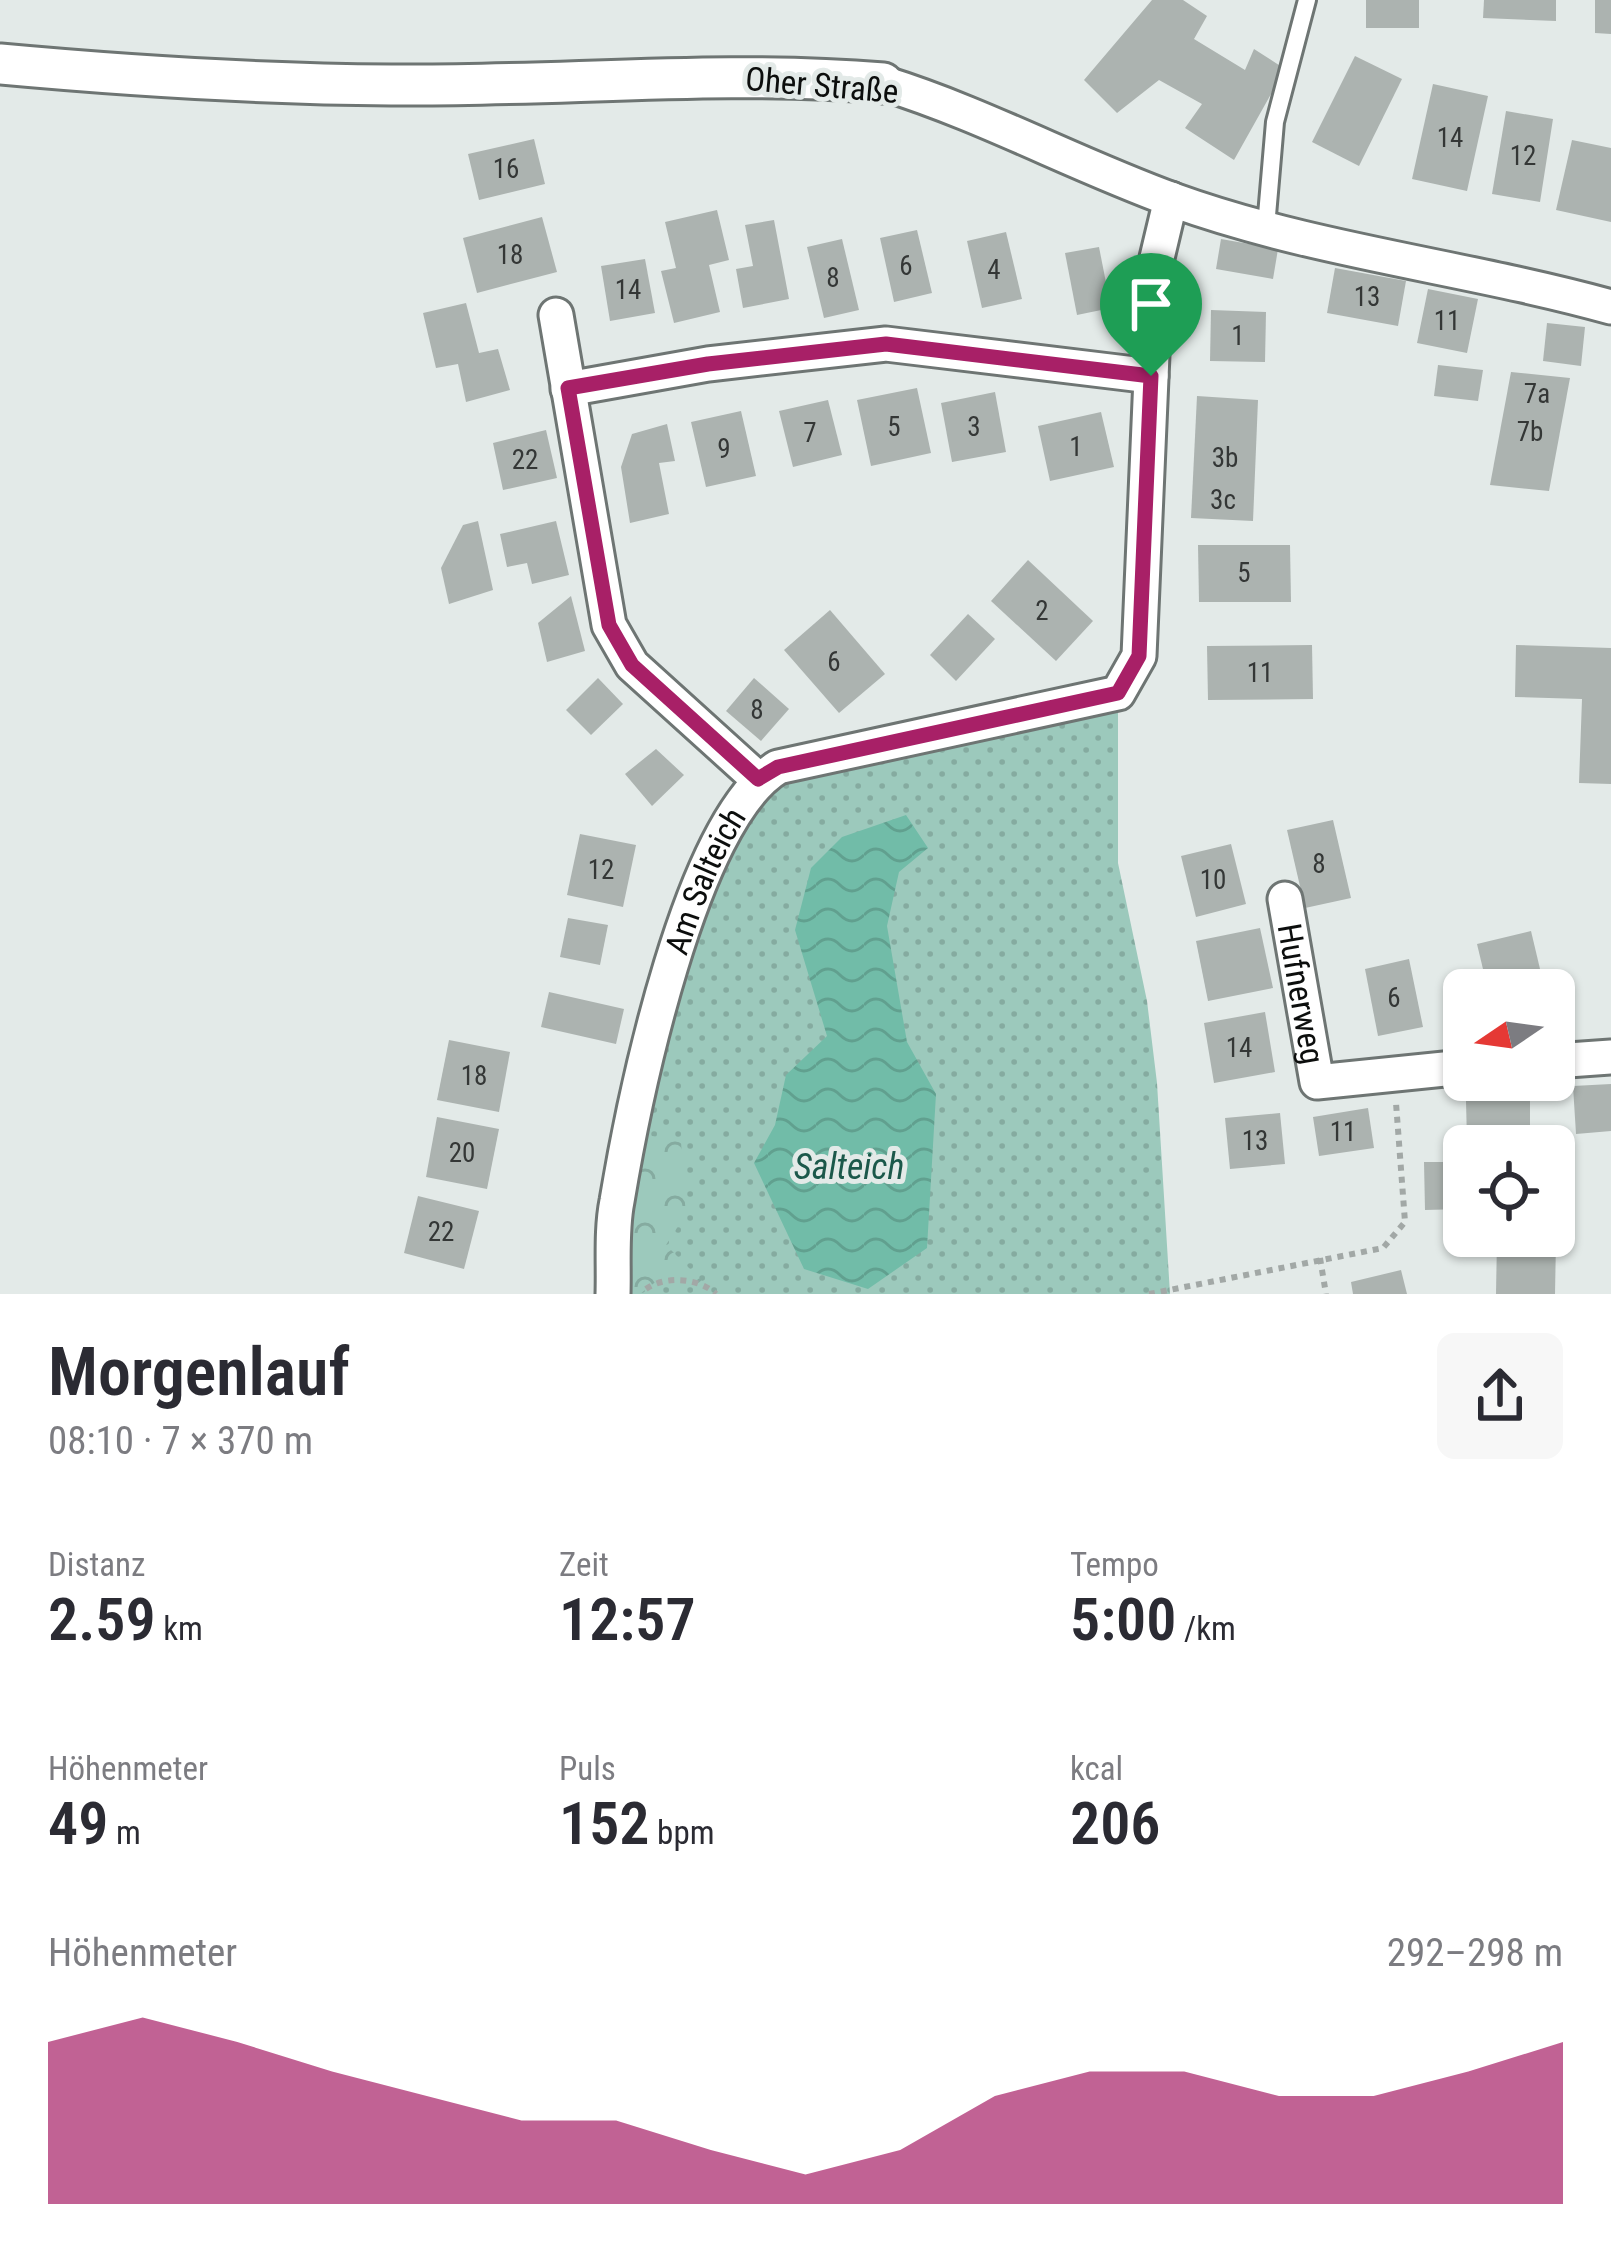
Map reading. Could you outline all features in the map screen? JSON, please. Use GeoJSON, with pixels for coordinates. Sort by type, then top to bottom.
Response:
{"type":"FeatureCollection","features":[{"type":"Feature","properties":{"kind":"street","name":"Oher Straße"},"geometry":{"type":"LineString","coordinates":[[0,64],[152,79],[394,86],[791,76],[883,83],[953,105],[1171,199],[1266,227],[1611,307]]}},
{"type":"Feature","properties":{"kind":"street","name":"Am Salteich"},"geometry":{"type":"LineString","coordinates":[[613,1294],[616,1205],[672,960],[698,878],[758,779],[778,767],[916,734],[1059,710],[1118,693],[1139,656],[1156,262],[1171,199]]}},
{"type":"Feature","properties":{"kind":"street"},"geometry":{"type":"LineString","coordinates":[[556,315],[609,625],[632,665],[758,779]]}},
{"type":"Feature","properties":{"kind":"street"},"geometry":{"type":"LineString","coordinates":[[568,388],[708,364],[886,344],[1151,376]]}},
{"type":"Feature","properties":{"kind":"street","name":"Hufnerweg"},"geometry":{"type":"LineString","coordinates":[[1286,899],[1317,1082],[1443,1068]]}},
{"type":"Feature","properties":{"kind":"street"},"geometry":{"type":"LineString","coordinates":[[1575,1060],[1611,1058]]}},
{"type":"Feature","properties":{"kind":"lane"},"geometry":{"type":"LineString","coordinates":[[1266,227],[1275,122],[1307,0]]}},
{"type":"Feature","properties":{"kind":"path"},"geometry":{"type":"LineString","coordinates":[[1149,1294],[1383,1248],[1405,1222],[1394,1072]]}},
{"type":"Feature","properties":{"kind":"path"},"geometry":{"type":"LineString","coordinates":[[1320,1258],[1326,1294]]}},
{"type":"Feature","properties":{"kind":"path"},"geometry":{"type":"LineString","coordinates":[[638,1294],[658,1280],[704,1283],[716,1294]]}},
{"type":"Feature","properties":{"kind":"green space"},"geometry":{"type":"Polygon","coordinates":[[[1118,693],[1118,863],[1147,1001],[1157,1083],[1170,1294],[622,1294],[616,1205],[672,960],[778,767],[1118,693]]]}},
{"type":"Feature","properties":{"kind":"green space"},"geometry":{"type":"Polygon","coordinates":[[[633,1132],[681,1142],[686,1214],[666,1245],[704,1283],[658,1280],[640,1294],[613,1294],[633,1132]]]}},
{"type":"Feature","properties":{"kind":"water","name":"Salteich"},"geometry":{"type":"Polygon","coordinates":[[[906,815],[928,848],[899,872],[887,926],[907,1042],[936,1094],[927,1248],[868,1289],[804,1269],[754,1163],[775,1125],[786,1075],[827,1036],[795,930],[811,868],[842,837],[906,815]]]}},
{"type":"Feature","properties":{"kind":"building"},"geometry":{"type":"Polygon","coordinates":[[[1152,0],[1183,0],[1207,16],[1194,39],[1245,70],[1254,49],[1285,69],[1234,160],[1185,128],[1202,104],[1159,80],[1117,113],[1084,80],[1152,0]]]}},
{"type":"Feature","properties":{"kind":"building"},"geometry":{"type":"Polygon","coordinates":[[[1366,0],[1419,0],[1419,28],[1366,28],[1366,0]]]}},
{"type":"Feature","properties":{"kind":"building"},"geometry":{"type":"Polygon","coordinates":[[[1484,0],[1556,0],[1556,21],[1483,18],[1484,0]]]}},
{"type":"Feature","properties":{"kind":"building"},"geometry":{"type":"Polygon","coordinates":[[[1595,0],[1611,0],[1611,34],[1595,33],[1595,0]]]}},
{"type":"Feature","properties":{"kind":"building"},"geometry":{"type":"Polygon","coordinates":[[[1355,56],[1402,79],[1359,166],[1312,142],[1355,56]]]}},
{"type":"Feature","properties":{"kind":"building"},"geometry":{"type":"Polygon","coordinates":[[[1433,84],[1488,96],[1467,191],[1412,179],[1433,84]]]}},
{"type":"Feature","properties":{"kind":"building"},"geometry":{"type":"Polygon","coordinates":[[[1506,111],[1553,119],[1540,202],[1492,194],[1506,111]]]}},
{"type":"Feature","properties":{"kind":"building"},"geometry":{"type":"Polygon","coordinates":[[[534,139],[545,184],[479,200],[468,154],[534,139]]]}},
{"type":"Feature","properties":{"kind":"building"},"geometry":{"type":"Polygon","coordinates":[[[1572,140],[1611,148],[1611,222],[1556,210],[1572,140]]]}},
{"type":"Feature","properties":{"kind":"building"},"geometry":{"type":"Polygon","coordinates":[[[717,210],[729,260],[709,265],[720,312],[674,323],[661,271],[676,268],[665,222],[717,210]]]}},
{"type":"Feature","properties":{"kind":"building"},"geometry":{"type":"Polygon","coordinates":[[[542,217],[557,272],[477,293],[463,238],[542,217]]]}},
{"type":"Feature","properties":{"kind":"building"},"geometry":{"type":"Polygon","coordinates":[[[774,220],[789,299],[743,308],[736,269],[753,266],[745,225],[774,220]]]}},
{"type":"Feature","properties":{"kind":"building"},"geometry":{"type":"Polygon","coordinates":[[[917,230],[932,293],[894,302],[880,238],[917,230]]]}},
{"type":"Feature","properties":{"kind":"building"},"geometry":{"type":"Polygon","coordinates":[[[1006,232],[1022,299],[982,308],[967,241],[1006,232]]]}},
{"type":"Feature","properties":{"kind":"building"},"geometry":{"type":"Polygon","coordinates":[[[842,239],[859,310],[824,318],[807,247],[842,239]]]}},
{"type":"Feature","properties":{"kind":"building"},"geometry":{"type":"Polygon","coordinates":[[[1221,239],[1278,249],[1273,279],[1216,269],[1221,239]]]}},
{"type":"Feature","properties":{"kind":"building"},"geometry":{"type":"Polygon","coordinates":[[[1099,247],[1111,308],[1077,315],[1065,253],[1099,247]]]}},
{"type":"Feature","properties":{"kind":"building"},"geometry":{"type":"Polygon","coordinates":[[[645,259],[655,313],[610,321],[601,266],[645,259]]]}},
{"type":"Feature","properties":{"kind":"building"},"geometry":{"type":"Polygon","coordinates":[[[1335,268],[1406,281],[1398,326],[1327,313],[1335,268]]]}},
{"type":"Feature","properties":{"kind":"building"},"geometry":{"type":"Polygon","coordinates":[[[1428,289],[1478,299],[1467,353],[1417,343],[1428,289]]]}},
{"type":"Feature","properties":{"kind":"building"},"geometry":{"type":"Polygon","coordinates":[[[466,303],[479,353],[498,349],[510,390],[466,402],[458,364],[436,368],[423,313],[466,303]]]}},
{"type":"Feature","properties":{"kind":"building"},"geometry":{"type":"Polygon","coordinates":[[[1211,310],[1266,312],[1265,362],[1210,361],[1211,310]]]}},
{"type":"Feature","properties":{"kind":"building"},"geometry":{"type":"Polygon","coordinates":[[[1547,323],[1585,327],[1581,366],[1543,361],[1547,323]]]}},
{"type":"Feature","properties":{"kind":"building"},"geometry":{"type":"Polygon","coordinates":[[[1438,365],[1483,370],[1478,401],[1434,396],[1438,365]]]}},
{"type":"Feature","properties":{"kind":"building"},"geometry":{"type":"Polygon","coordinates":[[[1511,372],[1570,378],[1549,491],[1490,485],[1511,372]]]}},
{"type":"Feature","properties":{"kind":"building"},"geometry":{"type":"Polygon","coordinates":[[[917,388],[931,453],[871,466],[857,400],[917,388]]]}},
{"type":"Feature","properties":{"kind":"building"},"geometry":{"type":"Polygon","coordinates":[[[995,392],[1006,452],[952,462],[941,403],[995,392]]]}},
{"type":"Feature","properties":{"kind":"building"},"geometry":{"type":"Polygon","coordinates":[[[1197,396],[1258,400],[1253,521],[1191,518],[1197,396]]]}},
{"type":"Feature","properties":{"kind":"building"},"geometry":{"type":"Polygon","coordinates":[[[828,400],[842,455],[793,467],[779,411],[828,400]]]}},
{"type":"Feature","properties":{"kind":"building"},"geometry":{"type":"Polygon","coordinates":[[[741,411],[756,476],[706,487],[691,422],[741,411]]]}},
{"type":"Feature","properties":{"kind":"building"},"geometry":{"type":"Polygon","coordinates":[[[1101,412],[1114,467],[1050,481],[1038,426],[1101,412]]]}},
{"type":"Feature","properties":{"kind":"building"},"geometry":{"type":"Polygon","coordinates":[[[667,424],[675,461],[659,463],[669,514],[630,523],[621,467],[632,434],[667,424]]]}},
{"type":"Feature","properties":{"kind":"building"},"geometry":{"type":"Polygon","coordinates":[[[546,430],[557,478],[503,490],[493,443],[546,430]]]}},
{"type":"Feature","properties":{"kind":"building"},"geometry":{"type":"Polygon","coordinates":[[[478,521],[493,590],[449,604],[441,568],[463,525],[478,521]]]}},
{"type":"Feature","properties":{"kind":"building"},"geometry":{"type":"Polygon","coordinates":[[[556,521],[569,575],[532,584],[527,563],[507,567],[500,534],[556,521]]]}},
{"type":"Feature","properties":{"kind":"building"},"geometry":{"type":"Polygon","coordinates":[[[1198,545],[1290,545],[1291,602],[1199,602],[1198,545]]]}},
{"type":"Feature","properties":{"kind":"building"},"geometry":{"type":"Polygon","coordinates":[[[1028,560],[1093,621],[1056,661],[991,601],[1028,560]]]}},
{"type":"Feature","properties":{"kind":"building"},"geometry":{"type":"Polygon","coordinates":[[[571,596],[585,651],[547,662],[538,623],[571,596]]]}},
{"type":"Feature","properties":{"kind":"building"},"geometry":{"type":"Polygon","coordinates":[[[830,610],[885,674],[839,713],[784,650],[830,610]]]}},
{"type":"Feature","properties":{"kind":"building"},"geometry":{"type":"Polygon","coordinates":[[[968,614],[995,639],[956,681],[930,655],[968,614]]]}},
{"type":"Feature","properties":{"kind":"building"},"geometry":{"type":"Polygon","coordinates":[[[1312,645],[1313,699],[1208,700],[1207,646],[1312,645]]]}},
{"type":"Feature","properties":{"kind":"building"},"geometry":{"type":"Polygon","coordinates":[[[1516,645],[1611,648],[1611,784],[1579,783],[1582,699],[1515,697],[1516,645]]]}},
{"type":"Feature","properties":{"kind":"building"},"geometry":{"type":"Polygon","coordinates":[[[598,678],[623,704],[591,735],[566,710],[598,678]]]}},
{"type":"Feature","properties":{"kind":"building"},"geometry":{"type":"Polygon","coordinates":[[[754,678],[789,709],[761,741],[726,711],[754,678]]]}},
{"type":"Feature","properties":{"kind":"building"},"geometry":{"type":"Polygon","coordinates":[[[656,749],[684,775],[652,806],[625,774],[656,749]]]}},
{"type":"Feature","properties":{"kind":"building"},"geometry":{"type":"Polygon","coordinates":[[[1333,820],[1351,898],[1305,908],[1287,830],[1333,820]]]}},
{"type":"Feature","properties":{"kind":"building"},"geometry":{"type":"Polygon","coordinates":[[[580,834],[636,845],[623,907],[567,895],[580,834]]]}},
{"type":"Feature","properties":{"kind":"building"},"geometry":{"type":"Polygon","coordinates":[[[1231,844],[1246,904],[1196,917],[1181,856],[1231,844]]]}},
{"type":"Feature","properties":{"kind":"building"},"geometry":{"type":"Polygon","coordinates":[[[568,918],[608,925],[600,965],[560,957],[568,918]]]}},
{"type":"Feature","properties":{"kind":"building"},"geometry":{"type":"Polygon","coordinates":[[[1260,928],[1273,988],[1208,1001],[1196,941],[1260,928]]]}},
{"type":"Feature","properties":{"kind":"building"},"geometry":{"type":"Polygon","coordinates":[[[1531,931],[1540,969],[1483,969],[1477,944],[1531,931]]]}},
{"type":"Feature","properties":{"kind":"building"},"geometry":{"type":"Polygon","coordinates":[[[1409,959],[1423,1027],[1378,1036],[1365,969],[1409,959]]]}},
{"type":"Feature","properties":{"kind":"building"},"geometry":{"type":"Polygon","coordinates":[[[549,992],[624,1009],[616,1044],[541,1027],[549,992]]]}},
{"type":"Feature","properties":{"kind":"building"},"geometry":{"type":"Polygon","coordinates":[[[1265,1012],[1275,1072],[1214,1083],[1204,1023],[1265,1012]]]}},
{"type":"Feature","properties":{"kind":"building"},"geometry":{"type":"Polygon","coordinates":[[[449,1040],[510,1052],[499,1112],[437,1100],[449,1040]]]}},
{"type":"Feature","properties":{"kind":"building"},"geometry":{"type":"Polygon","coordinates":[[[1611,1084],[1611,1131],[1576,1134],[1575,1086],[1611,1084]]]}},
{"type":"Feature","properties":{"kind":"building"},"geometry":{"type":"Polygon","coordinates":[[[1466,1101],[1530,1101],[1530,1125],[1467,1125],[1466,1101]]]}},
{"type":"Feature","properties":{"kind":"building"},"geometry":{"type":"Polygon","coordinates":[[[1368,1108],[1374,1148],[1319,1156],[1313,1117],[1368,1108]]]}},
{"type":"Feature","properties":{"kind":"building"},"geometry":{"type":"Polygon","coordinates":[[[1280,1113],[1285,1164],[1230,1169],[1225,1118],[1280,1113]]]}},
{"type":"Feature","properties":{"kind":"building"},"geometry":{"type":"Polygon","coordinates":[[[437,1117],[499,1129],[487,1189],[426,1177],[437,1117]]]}},
{"type":"Feature","properties":{"kind":"building"},"geometry":{"type":"Polygon","coordinates":[[[1424,1162],[1443,1162],[1443,1210],[1425,1210],[1424,1162]]]}},
{"type":"Feature","properties":{"kind":"building"},"geometry":{"type":"Polygon","coordinates":[[[418,1196],[479,1211],[464,1269],[404,1253],[418,1196]]]}},
{"type":"Feature","properties":{"kind":"building"},"geometry":{"type":"Polygon","coordinates":[[[1497,1257],[1556,1257],[1555,1294],[1496,1294],[1497,1257]]]}},
{"type":"Feature","properties":{"kind":"building"},"geometry":{"type":"Polygon","coordinates":[[[1401,1270],[1407,1294],[1353,1294],[1351,1282],[1401,1270]]]}},
{"type":"Feature","properties":{"kind":"route"},"geometry":{"type":"LineString","coordinates":[[886,344],[1151,376],[1139,656],[1118,693],[1059,710],[916,734],[778,767],[758,779],[632,665],[609,625],[568,388],[708,364],[886,344]]}}]}
